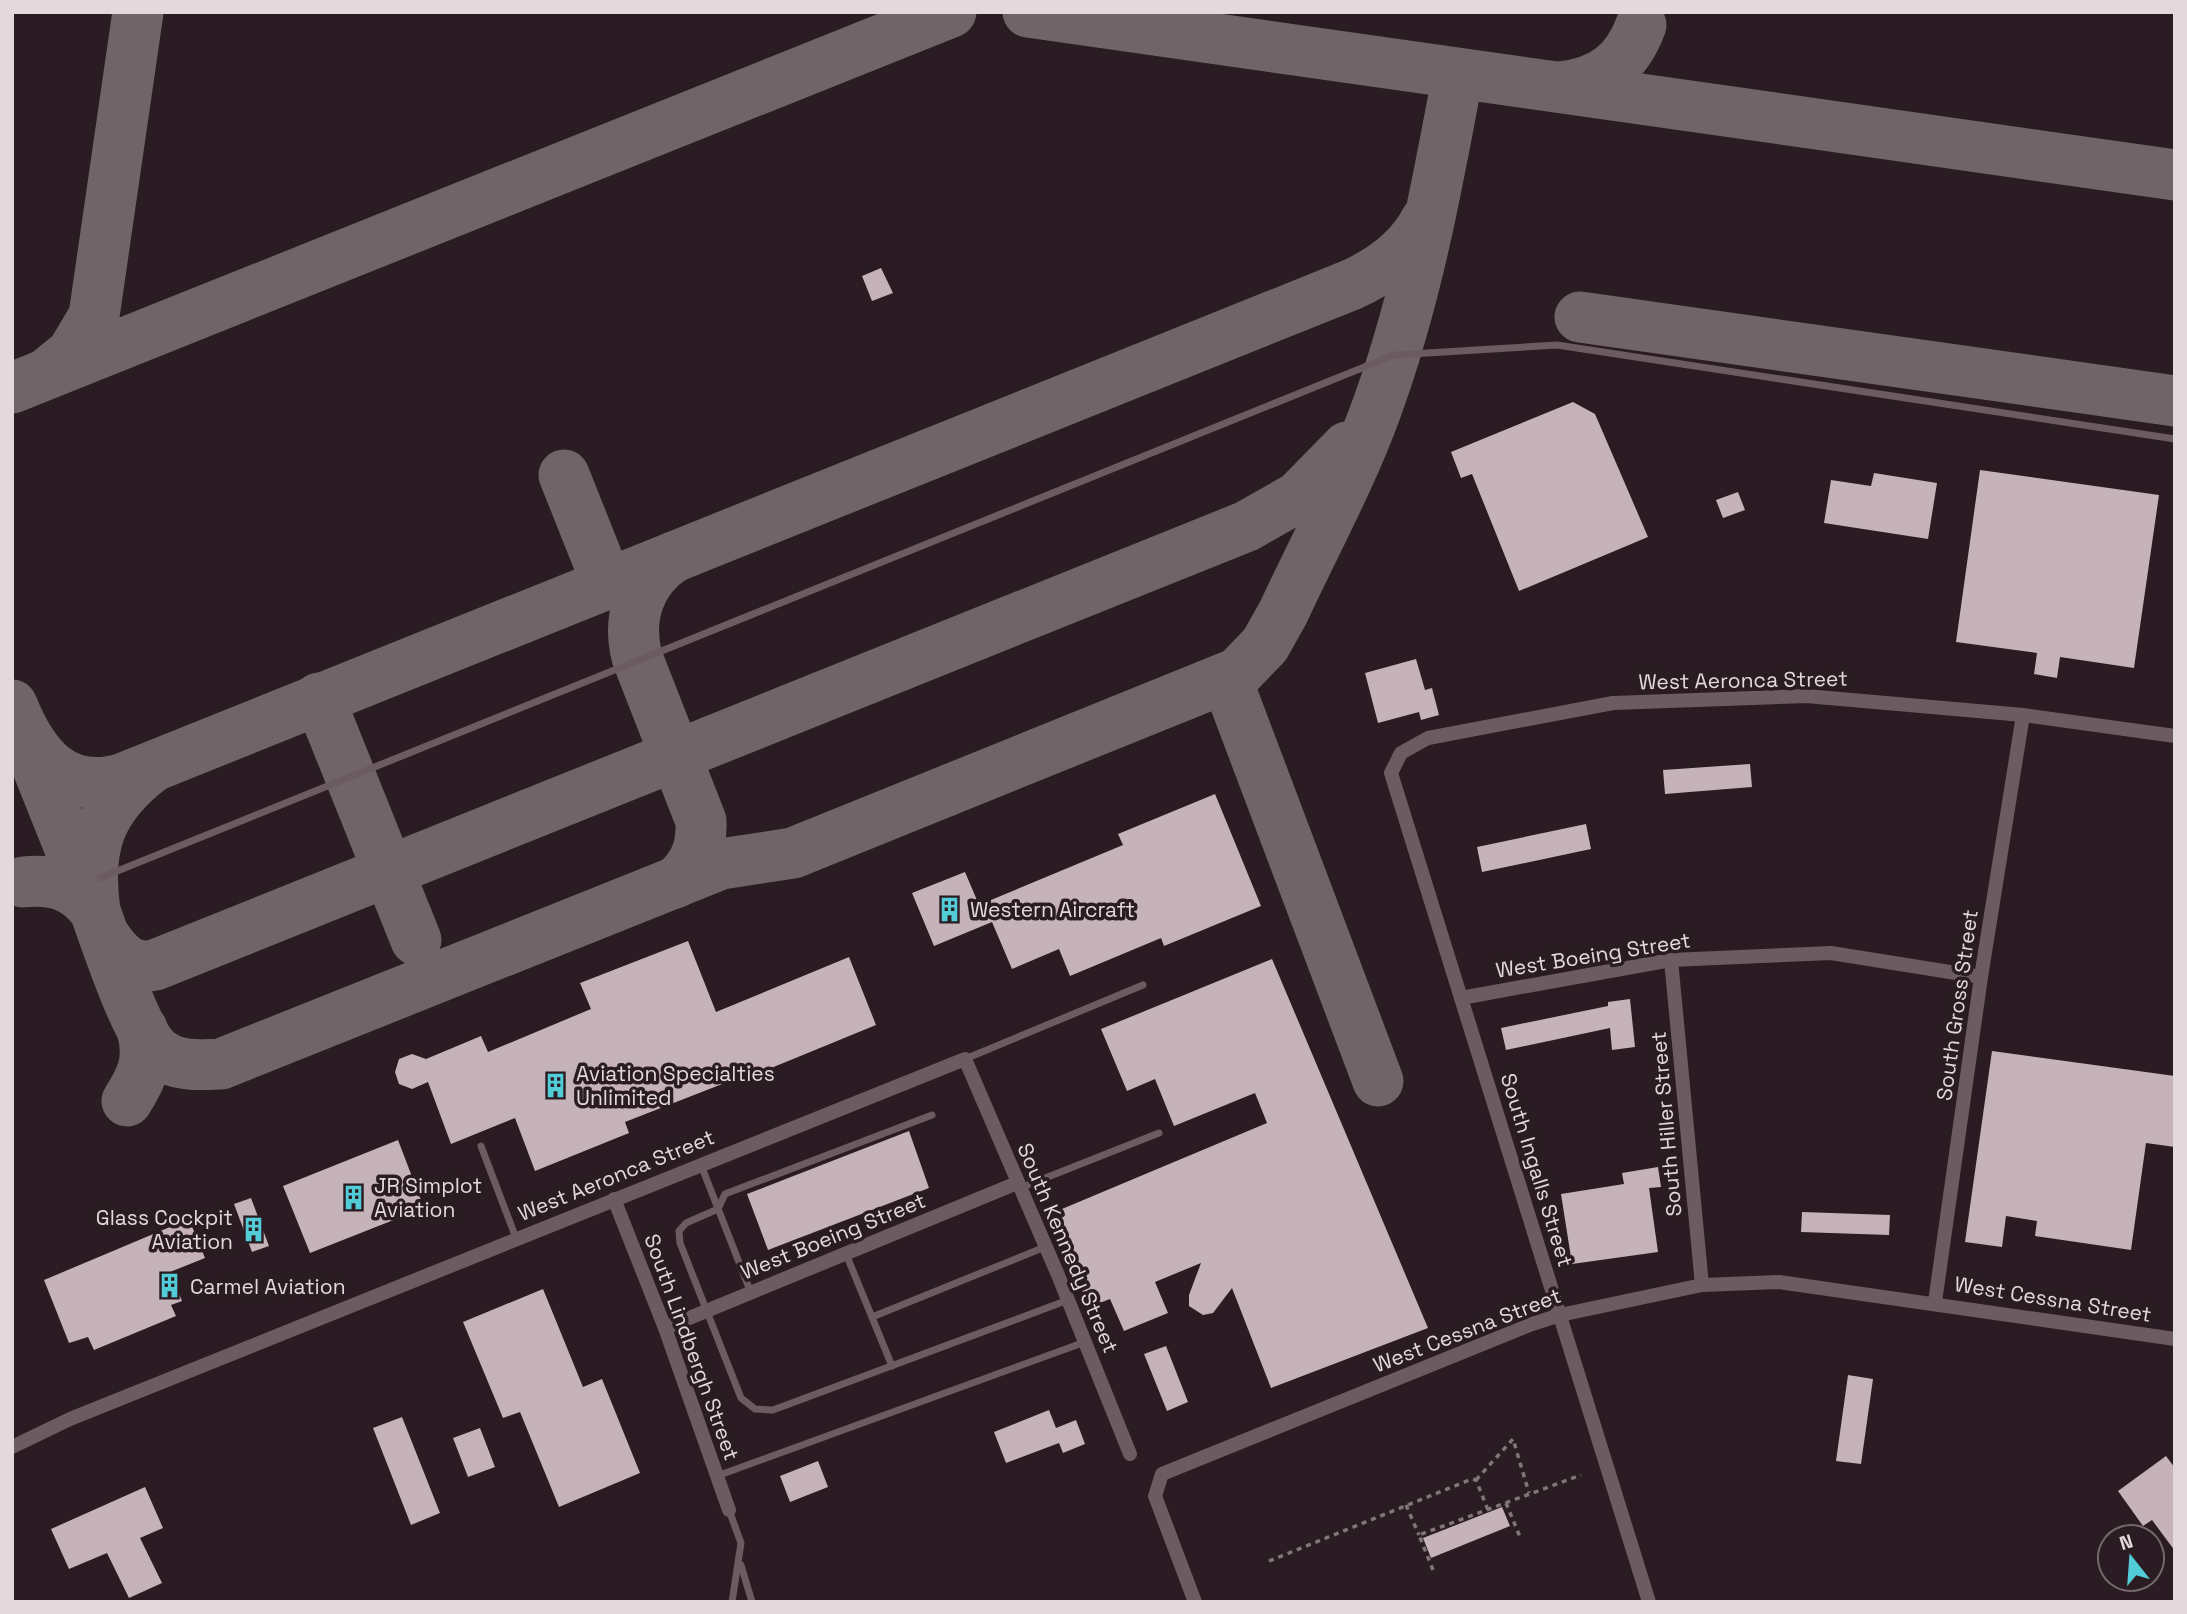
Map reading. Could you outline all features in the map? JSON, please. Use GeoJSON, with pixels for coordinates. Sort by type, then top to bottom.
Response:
{"type":"FeatureCollection","features":[{"type":"Feature","properties":{"kind":"street","name":"West Aeronca Street"},"geometry":{"type":"LineString","coordinates":[[1401,753],[1428,738],[1613,703],[1806,696],[2023,715],[2175,736]]}},
{"type":"Feature","properties":{"kind":"street","name":"South Gross Street"},"geometry":{"type":"LineString","coordinates":[[1936,1302],[1981,976],[2023,715]]}},
{"type":"Feature","properties":{"kind":"street","name":"South Ingalls Street"},"geometry":{"type":"LineString","coordinates":[[1401,753],[1391,774],[1649,1602]]}},
{"type":"Feature","properties":{"kind":"street","name":"West Boeing Street"},"geometry":{"type":"LineString","coordinates":[[1461,998],[1671,960],[1831,953],[1981,976]]}},
{"type":"Feature","properties":{"kind":"street","name":"South Hiller Street"},"geometry":{"type":"LineString","coordinates":[[1671,960],[1702,1285]]}},
{"type":"Feature","properties":{"kind":"street","name":"West Aeronca Street"},"geometry":{"type":"LineString","coordinates":[[12,1447],[70,1419],[965,1059]]}},
{"type":"Feature","properties":{"kind":"street","name":"South Kennedy Street"},"geometry":{"type":"LineString","coordinates":[[965,1059],[1068,1300],[1130,1454]]}},
{"type":"Feature","properties":{"kind":"street","name":"West Boeing Street"},"geometry":{"type":"LineString","coordinates":[[665,1328],[1019,1185]]}},
{"type":"Feature","properties":{"kind":"street","name":"South Lindbergh Street"},"geometry":{"type":"LineString","coordinates":[[614,1199],[665,1328],[729,1510]]}},
{"type":"Feature","properties":{"kind":"street","name":"West Cessna Street"},"geometry":{"type":"LineString","coordinates":[[1195,1602],[1155,1496],[1162,1474],[1560,1315],[1702,1285],[1779,1282],[1936,1302],[2175,1339]]}},
{"type":"Feature","properties":{"kind":"lane"},"geometry":{"type":"LineString","coordinates":[[100,878],[1394,355],[1557,345],[2175,439]]}},
{"type":"Feature","properties":{"kind":"lane"},"geometry":{"type":"LineString","coordinates":[[965,1059],[1143,985]]}},
{"type":"Feature","properties":{"kind":"lane"},"geometry":{"type":"LineString","coordinates":[[932,1115],[725,1194],[718,1209],[686,1223],[679,1231],[680,1243],[741,1398],[755,1409],[773,1410],[1068,1300]]}},
{"type":"Feature","properties":{"kind":"lane"},"geometry":{"type":"LineString","coordinates":[[1019,1185],[1159,1133]]}},
{"type":"Feature","properties":{"kind":"lane"},"geometry":{"type":"LineString","coordinates":[[481,1146],[516,1238]]}},
{"type":"Feature","properties":{"kind":"lane"},"geometry":{"type":"LineString","coordinates":[[701,1164],[751,1293]]}},
{"type":"Feature","properties":{"kind":"lane"},"geometry":{"type":"LineString","coordinates":[[872,1317],[1045,1247]]}},
{"type":"Feature","properties":{"kind":"lane"},"geometry":{"type":"LineString","coordinates":[[846,1253],[892,1366]]}},
{"type":"Feature","properties":{"kind":"lane"},"geometry":{"type":"LineString","coordinates":[[717,1475],[1085,1342]]}},
{"type":"Feature","properties":{"kind":"lane"},"geometry":{"type":"LineString","coordinates":[[729,1510],[741,1543],[732,1602]]}},
{"type":"Feature","properties":{"kind":"lane"},"geometry":{"type":"LineString","coordinates":[[740,1563],[752,1602]]}},
{"type":"Feature","properties":{"kind":"path"},"geometry":{"type":"LineString","coordinates":[[1476,1480],[1513,1439],[1530,1493]]}},
{"type":"Feature","properties":{"kind":"path"},"geometry":{"type":"LineString","coordinates":[[1419,1535],[1581,1475]]}},
{"type":"Feature","properties":{"kind":"path"},"geometry":{"type":"LineString","coordinates":[[1269,1561],[1472,1479],[1476,1480]]}},
{"type":"Feature","properties":{"kind":"path"},"geometry":{"type":"LineString","coordinates":[[1476,1480],[1488,1510]]}},
{"type":"Feature","properties":{"kind":"path"},"geometry":{"type":"LineString","coordinates":[[1506,1503],[1520,1537]]}},
{"type":"Feature","properties":{"kind":"path"},"geometry":{"type":"LineString","coordinates":[[1406,1506],[1433,1570]]}},
{"type":"Feature","properties":{"kind":"building"},"geometry":{"type":"Polygon","coordinates":[[[881,268],[893,293],[872,301],[862,276],[881,268]]]}},
{"type":"Feature","properties":{"kind":"building"},"geometry":{"type":"Polygon","coordinates":[[[1573,402],[1595,414],[1648,537],[1519,591],[1472,474],[1461,478],[1451,452],[1573,402]]]}},
{"type":"Feature","properties":{"kind":"building"},"geometry":{"type":"Polygon","coordinates":[[[1980,470],[2159,495],[2134,668],[2060,657],[2057,678],[2034,674],[2037,653],[1956,642],[1980,470]]]}},
{"type":"Feature","properties":{"kind":"building"},"geometry":{"type":"Polygon","coordinates":[[[1874,473],[1937,483],[1928,539],[1824,523],[1831,480],[1871,486],[1874,473]]]}},
{"type":"Feature","properties":{"kind":"building"},"geometry":{"type":"Polygon","coordinates":[[[1738,492],[1745,510],[1723,518],[1716,500],[1738,492]]]}},
{"type":"Feature","properties":{"kind":"building"},"geometry":{"type":"Polygon","coordinates":[[[1416,659],[1425,690],[1432,688],[1439,715],[1421,720],[1419,712],[1378,723],[1365,673],[1416,659]]]}},
{"type":"Feature","properties":{"kind":"building"},"geometry":{"type":"Polygon","coordinates":[[[1750,764],[1752,787],[1665,794],[1663,770],[1750,764]]]}},
{"type":"Feature","properties":{"kind":"building"},"geometry":{"type":"Polygon","coordinates":[[[1215,794],[1261,906],[1164,946],[1161,938],[1070,976],[1059,949],[1012,969],[992,922],[934,946],[912,893],[965,872],[979,905],[1123,845],[1118,834],[1215,794]]]}},
{"type":"Feature","properties":{"kind":"building"},"geometry":{"type":"Polygon","coordinates":[[[1586,824],[1591,849],[1482,872],[1477,847],[1586,824]]]}},
{"type":"Feature","properties":{"kind":"building"},"geometry":{"type":"Polygon","coordinates":[[[688,941],[716,1012],[849,957],[876,1025],[759,1073],[758,1070],[625,1122],[629,1133],[535,1171],[515,1118],[451,1144],[428,1082],[412,1089],[399,1084],[395,1072],[399,1059],[412,1054],[426,1059],[481,1036],[488,1052],[591,1009],[580,983],[688,941]]]}},
{"type":"Feature","properties":{"kind":"building"},"geometry":{"type":"Polygon","coordinates":[[[1272,959],[1428,1328],[1271,1388],[1232,1288],[1213,1313],[1203,1315],[1189,1306],[1189,1295],[1201,1263],[1155,1282],[1168,1313],[1124,1331],[1110,1299],[1089,1307],[1050,1214],[1267,1123],[1255,1093],[1174,1126],[1155,1079],[1127,1091],[1101,1029],[1272,959]]]}},
{"type":"Feature","properties":{"kind":"building"},"geometry":{"type":"Polygon","coordinates":[[[1630,999],[1635,1047],[1612,1050],[1610,1028],[1506,1050],[1501,1028],[1630,999]]]}},
{"type":"Feature","properties":{"kind":"building"},"geometry":{"type":"Polygon","coordinates":[[[1992,1051],[2175,1076],[2175,1147],[2146,1143],[2131,1250],[2035,1236],[2037,1221],[2006,1216],[2002,1247],[1965,1242],[1992,1051]]]}},
{"type":"Feature","properties":{"kind":"building"},"geometry":{"type":"Polygon","coordinates":[[[909,1131],[929,1188],[768,1250],[747,1194],[909,1131]]]}},
{"type":"Feature","properties":{"kind":"building","name":"JR Simplot Aviation"},"geometry":{"type":"Polygon","coordinates":[[[398,1140],[424,1208],[310,1253],[283,1186],[398,1140]]]}},
{"type":"Feature","properties":{"kind":"building"},"geometry":{"type":"Polygon","coordinates":[[[1658,1167],[1661,1187],[1649,1188],[1658,1252],[1572,1264],[1561,1194],[1624,1184],[1622,1173],[1658,1167]]]}},
{"type":"Feature","properties":{"kind":"building","name":"Glass Cockpit Aviation"},"geometry":{"type":"Polygon","coordinates":[[[251,1198],[269,1246],[252,1252],[234,1204],[251,1198]]]}},
{"type":"Feature","properties":{"kind":"building"},"geometry":{"type":"Polygon","coordinates":[[[1802,1212],[1890,1215],[1889,1235],[1801,1232],[1802,1212]]]}},
{"type":"Feature","properties":{"kind":"building"},"geometry":{"type":"Polygon","coordinates":[[[189,1219],[205,1258],[170,1272],[182,1301],[171,1305],[176,1316],[94,1350],[88,1337],[69,1343],[44,1280],[189,1219]]]}},
{"type":"Feature","properties":{"kind":"building"},"geometry":{"type":"Polygon","coordinates":[[[543,1289],[583,1387],[602,1379],[640,1473],[559,1507],[520,1412],[503,1418],[463,1322],[543,1289]]]}},
{"type":"Feature","properties":{"kind":"building"},"geometry":{"type":"Polygon","coordinates":[[[1166,1346],[1188,1402],[1167,1411],[1144,1354],[1166,1346]]]}},
{"type":"Feature","properties":{"kind":"building"},"geometry":{"type":"Polygon","coordinates":[[[1848,1375],[1873,1379],[1861,1464],[1836,1461],[1848,1375]]]}},
{"type":"Feature","properties":{"kind":"building"},"geometry":{"type":"Polygon","coordinates":[[[1049,1410],[1056,1428],[1076,1420],[1085,1444],[1063,1453],[1059,1443],[1006,1463],[994,1432],[1049,1410]]]}},
{"type":"Feature","properties":{"kind":"building"},"geometry":{"type":"Polygon","coordinates":[[[402,1417],[440,1513],[411,1525],[373,1428],[402,1417]]]}},
{"type":"Feature","properties":{"kind":"building"},"geometry":{"type":"Polygon","coordinates":[[[480,1428],[495,1467],[468,1477],[453,1438],[480,1428]]]}},
{"type":"Feature","properties":{"kind":"building"},"geometry":{"type":"Polygon","coordinates":[[[2166,1456],[2175,1468],[2175,1551],[2166,1539],[2166,1523],[2154,1523],[2152,1520],[2141,1523],[2118,1491],[2166,1456]]]}},
{"type":"Feature","properties":{"kind":"building"},"geometry":{"type":"Polygon","coordinates":[[[818,1461],[828,1487],[790,1502],[780,1476],[818,1461]]]}},
{"type":"Feature","properties":{"kind":"building"},"geometry":{"type":"Polygon","coordinates":[[[145,1487],[163,1528],[140,1538],[162,1583],[129,1598],[107,1553],[69,1569],[51,1529],[145,1487]]]}},
{"type":"Feature","properties":{"kind":"building"},"geometry":{"type":"Polygon","coordinates":[[[1502,1507],[1510,1526],[1431,1558],[1423,1538],[1502,1507]]]}},
{"type":"Feature","properties":{"kind":"taxiway"},"geometry":{"type":"LineString","coordinates":[[50,371],[72,353],[94,316],[138,12]]}},
{"type":"Feature","properties":{"kind":"taxiway"},"geometry":{"type":"LineString","coordinates":[[12,388],[951,12]]}},
{"type":"Feature","properties":{"kind":"taxiway"},"geometry":{"type":"LineString","coordinates":[[1028,12],[2175,175]]}},
{"type":"Feature","properties":{"kind":"taxiway"},"geometry":{"type":"LineString","coordinates":[[1560,87],[1588,81],[1611,69],[1628,51],[1641,25]]}},
{"type":"Feature","properties":{"kind":"taxiway"},"geometry":{"type":"LineString","coordinates":[[23,882],[54,883],[72,890],[88,902],[95,911],[132,1009],[150,1044],[159,1053],[181,1063],[221,1064],[721,864],[793,853],[1238,673],[1265,645],[1283,613],[1344,487],[1376,410],[1414,286],[1458,74]]}},
{"type":"Feature","properties":{"kind":"taxiway"},"geometry":{"type":"LineString","coordinates":[[12,705],[29,740],[53,767],[84,782],[124,778],[1353,284],[1395,258],[1412,241],[1426,220]]}},
{"type":"Feature","properties":{"kind":"taxiway"},"geometry":{"type":"LineString","coordinates":[[1580,317],[2175,401]]}},
{"type":"Feature","properties":{"kind":"taxiway"},"geometry":{"type":"LineString","coordinates":[[105,937],[126,960],[139,965],[155,965],[1247,526],[1298,497],[1347,447]]}},
{"type":"Feature","properties":{"kind":"taxiway"},"geometry":{"type":"LineString","coordinates":[[564,475],[607,583]]}},
{"type":"Feature","properties":{"kind":"taxiway"},"geometry":{"type":"LineString","coordinates":[[674,557],[652,576],[644,588],[635,614],[634,642],[637,657],[701,821],[696,856],[688,870],[675,883]]}},
{"type":"Feature","properties":{"kind":"taxiway"},"geometry":{"type":"LineString","coordinates":[[1226,678],[1378,1081]]}},
{"type":"Feature","properties":{"kind":"taxiway"},"geometry":{"type":"LineString","coordinates":[[319,698],[416,940]]}},
{"type":"Feature","properties":{"kind":"taxiway"},"geometry":{"type":"LineString","coordinates":[[29,746],[95,911],[93,867],[100,830],[119,798],[151,768]]}},
{"type":"Feature","properties":{"kind":"taxiway"},"geometry":{"type":"LineString","coordinates":[[127,1101],[137,1083],[145,1058],[142,1029]]}},
{"type":"Feature","properties":{"kind":"place","name":"Western Aircraft"},"geometry":{"type":"Point","coordinates":[950,909]}},
{"type":"Feature","properties":{"kind":"place","name":"Aviation Specialties Unlimited"},"geometry":{"type":"Point","coordinates":[556,1085]}},
{"type":"Feature","properties":{"kind":"place","name":"JR Simplot Aviation"},"geometry":{"type":"Point","coordinates":[354,1197]}},
{"type":"Feature","properties":{"kind":"place","name":"Glass Cockpit Aviation"},"geometry":{"type":"Point","coordinates":[253,1229]}},
{"type":"Feature","properties":{"kind":"place","name":"Carmel Aviation"},"geometry":{"type":"Point","coordinates":[170,1286]}}]}
